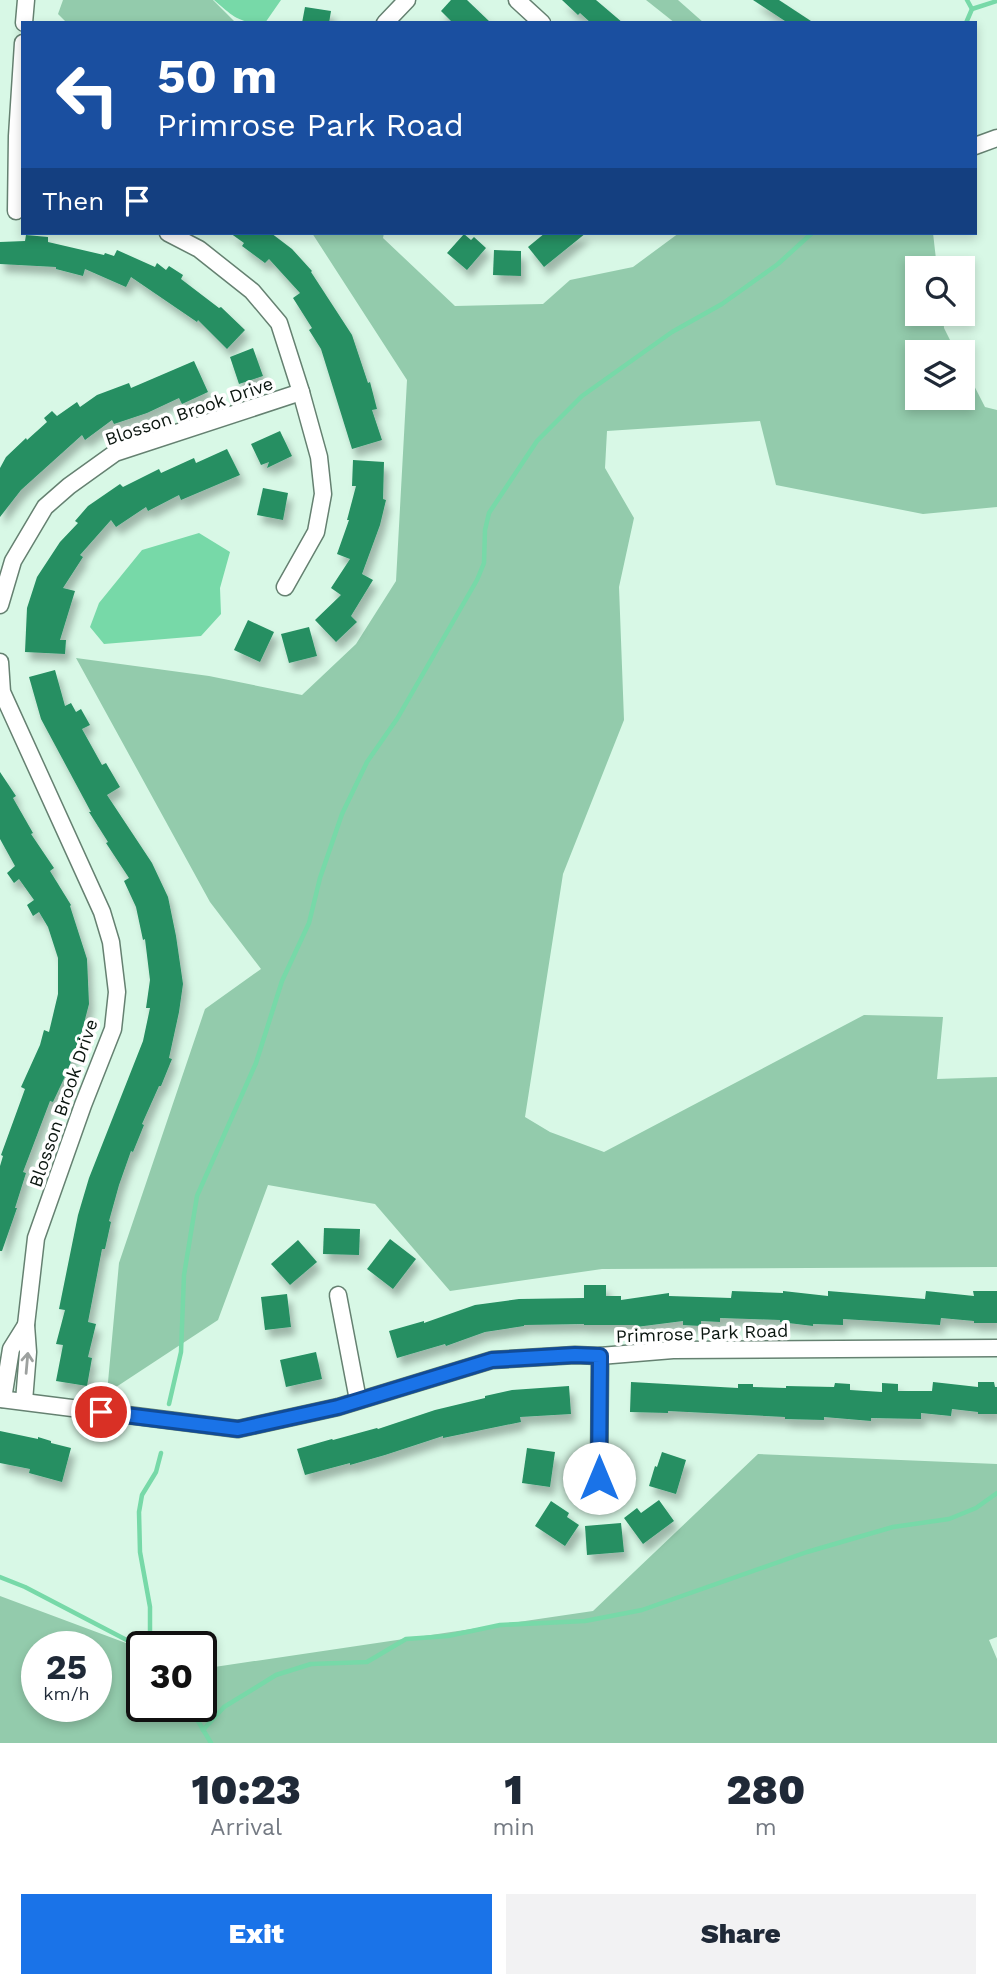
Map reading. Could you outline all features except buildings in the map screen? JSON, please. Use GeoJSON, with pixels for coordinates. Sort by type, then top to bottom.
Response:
{"type":"FeatureCollection","features":[{"type":"Feature","properties":{"kind":"street"},"geometry":{"type":"LineString","coordinates":[[24,21],[26,0]]}},
{"type":"Feature","properties":{"kind":"street"},"geometry":{"type":"LineString","coordinates":[[387,21],[407,0]]}},
{"type":"Feature","properties":{"kind":"street"},"geometry":{"type":"LineString","coordinates":[[517,0],[540,21]]}},
{"type":"Feature","properties":{"kind":"street"},"geometry":{"type":"LineString","coordinates":[[13,211],[21,74]]}},
{"type":"Feature","properties":{"kind":"street"},"geometry":{"type":"LineString","coordinates":[[977,145],[997,138]]}},
{"type":"Feature","properties":{"kind":"street"},"geometry":{"type":"LineString","coordinates":[[172,235],[199,249],[252,291],[279,323],[319,457],[323,494],[316,532],[285,587]]}},
{"type":"Feature","properties":{"kind":"street","name":"Blosson Brook Drive"},"geometry":{"type":"LineString","coordinates":[[0,605],[13,561],[45,507],[114,453],[301,392]]}},
{"type":"Feature","properties":{"kind":"street","name":"Blosson Brook Drive"},"geometry":{"type":"LineString","coordinates":[[0,662],[2,692],[102,912],[111,942],[117,992],[113,1028],[36,1238],[26,1325],[28,1352],[24,1401]]}},
{"type":"Feature","properties":{"kind":"street"},"geometry":{"type":"LineString","coordinates":[[338,1295],[358,1400]]}},
{"type":"Feature","properties":{"kind":"street","name":"Blosson Brook Drive"},"geometry":{"type":"LineString","coordinates":[[2,1399],[11,1349],[26,1325]]}},
{"type":"Feature","properties":{"kind":"street","name":"Primrose Park Road"},"geometry":{"type":"LineString","coordinates":[[2,1399],[238,1429],[338,1407],[492,1360],[673,1350],[997,1348]]}},
{"type":"Feature","properties":{"kind":"street"},"geometry":{"type":"LineString","coordinates":[[599,1478],[600,1356]]}},
{"type":"Feature","properties":{"kind":"shaded area"},"geometry":{"type":"Polygon","coordinates":[[[63,0],[213,0],[234,21],[65,21],[58,14],[63,0]]]}},
{"type":"Feature","properties":{"kind":"shaded area"},"geometry":{"type":"Polygon","coordinates":[[[214,0],[281,0],[266,21],[245,21],[214,0]]]}},
{"type":"Feature","properties":{"kind":"shaded area"},"geometry":{"type":"Polygon","coordinates":[[[646,0],[678,0],[702,21],[672,21],[646,0]]]}},
{"type":"Feature","properties":{"kind":"shaded area"},"geometry":{"type":"Polygon","coordinates":[[[313,235],[384,235],[383,238],[455,306],[543,304],[570,280],[633,267],[676,235],[933,235],[936,256],[905,256],[905,326],[944,326],[950,340],[905,340],[905,410],[975,410],[975,387],[985,407],[997,410],[997,507],[923,514],[776,485],[760,421],[607,431],[605,468],[634,518],[619,587],[624,720],[563,874],[525,1117],[550,1132],[604,1152],[864,1015],[943,1017],[937,1079],[997,1077],[997,1267],[602,1269],[450,1291],[375,1204],[268,1185],[218,1320],[107,1393],[119,1263],[205,1009],[261,969],[210,902],[76,658],[209,676],[302,695],[356,644],[396,581],[407,380],[313,235]]]}},
{"type":"Feature","properties":{"kind":"shaded area"},"geometry":{"type":"Polygon","coordinates":[[[199,533],[230,552],[220,588],[221,614],[201,636],[104,644],[90,627],[99,603],[142,550],[199,533]]]}},
{"type":"Feature","properties":{"kind":"shaded area"},"geometry":{"type":"Polygon","coordinates":[[[758,1454],[997,1464],[997,1637],[989,1640],[997,1659],[997,1743],[0,1743],[0,1596],[94,1631],[21,1631],[21,1722],[112,1722],[112,1638],[126,1643],[126,1722],[217,1722],[217,1667],[593,1611],[758,1454]]]}},
{"type":"Feature","properties":{"kind":"waterway"},"geometry":{"type":"LineString","coordinates":[[967,0],[972,9]]}},
{"type":"Feature","properties":{"kind":"waterway"},"geometry":{"type":"LineString","coordinates":[[967,21],[972,9],[997,1]]}},
{"type":"Feature","properties":{"kind":"waterway"},"geometry":{"type":"LineString","coordinates":[[169,1404],[181,1352],[184,1275],[197,1196],[256,1063],[282,981],[309,923],[320,878],[342,814],[367,762],[397,719],[477,580],[484,563],[485,530],[489,513],[537,441],[582,396],[672,332],[722,304],[778,264],[810,235]]}},
{"type":"Feature","properties":{"kind":"waterway"},"geometry":{"type":"LineString","coordinates":[[150,1631],[150,1607],[140,1552],[139,1512],[142,1495],[156,1472],[161,1453]]}},
{"type":"Feature","properties":{"kind":"waterway"},"geometry":{"type":"LineString","coordinates":[[203,1730],[224,1707],[276,1675],[311,1664],[367,1662],[406,1639],[448,1636],[500,1625],[585,1621],[642,1610],[807,1552],[893,1527],[949,1519],[976,1508],[997,1493]]}},
{"type":"Feature","properties":{"kind":"waterway"},"geometry":{"type":"LineString","coordinates":[[0,1577],[25,1587],[126,1640]]}},
{"type":"Feature","properties":{"kind":"waterway"},"geometry":{"type":"LineString","coordinates":[[199,1722],[211,1743]]}},
{"type":"Feature","properties":{"kind":"route"},"geometry":{"type":"LineString","coordinates":[[101,1412],[238,1429],[338,1407],[492,1360],[600,1356],[599,1478]]}}]}
